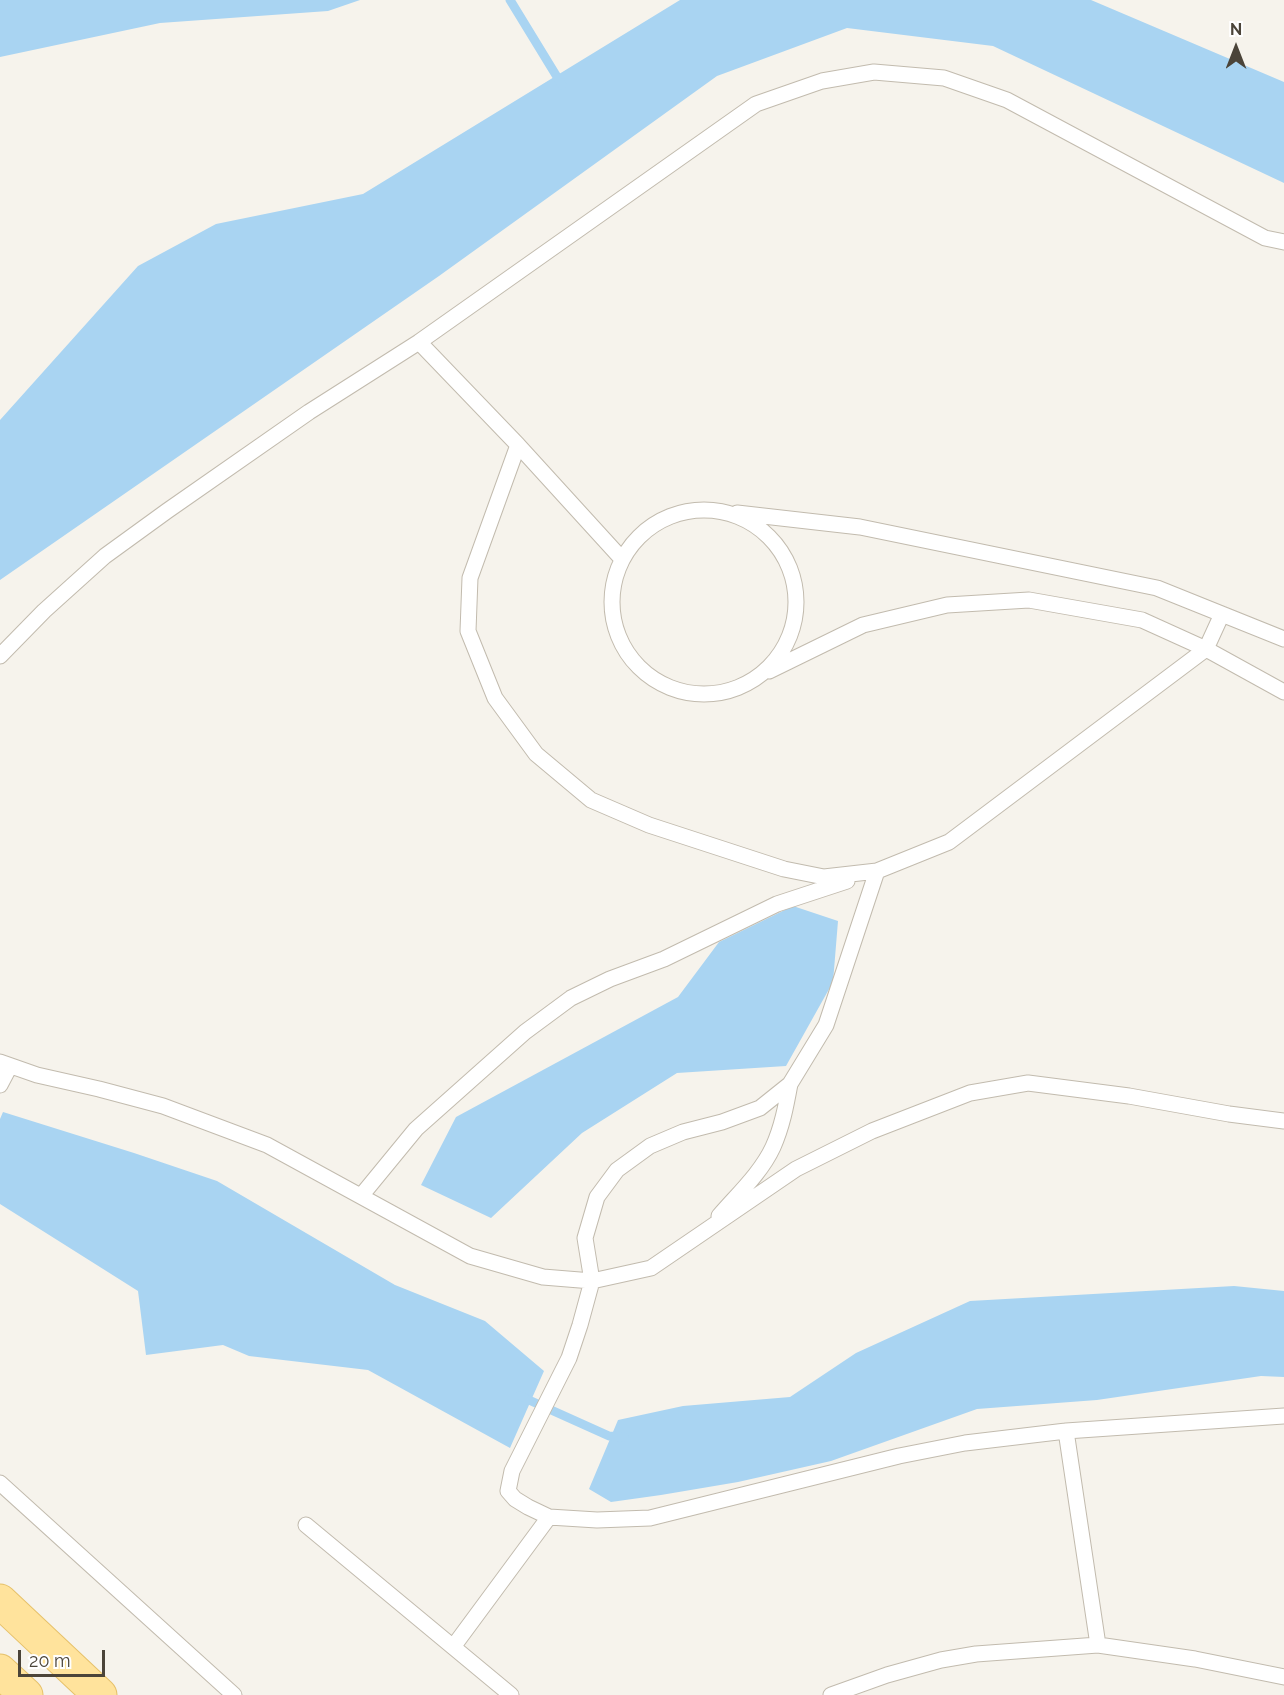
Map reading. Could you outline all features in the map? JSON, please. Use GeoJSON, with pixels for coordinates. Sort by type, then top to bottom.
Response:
{"type":"FeatureCollection","features":[{"type":"Feature","properties":{"kind":"main road"},"geometry":{"type":"LineString","coordinates":[[0,1601],[100,1695]]}},
{"type":"Feature","properties":{"kind":"main road"},"geometry":{"type":"LineString","coordinates":[[0,1671],[26,1695]]}},
{"type":"Feature","properties":{"kind":"lane"},"geometry":{"type":"LineString","coordinates":[[0,656],[44,611],[105,556],[309,412],[419,342],[756,104],[822,81],[874,72],[944,78],[1007,100],[1265,238],[1284,242]]}},
{"type":"Feature","properties":{"kind":"lane"},"geometry":{"type":"LineString","coordinates":[[419,342],[518,445],[621,558]]}},
{"type":"Feature","properties":{"kind":"lane"},"geometry":{"type":"LineString","coordinates":[[518,445],[470,579],[468,631],[495,698],[536,754],[591,800],[649,825],[784,869],[824,877],[877,871]]}},
{"type":"Feature","properties":{"kind":"lane"},"geometry":{"type":"LineString","coordinates":[[725,511],[764,531],[784,556],[792,575],[796,607],[789,638],[779,655],[755,678]]}},
{"type":"Feature","properties":{"kind":"lane"},"geometry":{"type":"LineString","coordinates":[[1284,639],[1157,588],[860,527],[725,511],[681,512],[652,524],[621,558],[611,611],[620,642],[631,659],[655,680],[671,688],[703,694],[735,688],[863,625],[947,605],[1029,600],[1142,620],[1206,649],[1284,692]]}},
{"type":"Feature","properties":{"kind":"lane"},"geometry":{"type":"LineString","coordinates":[[361,1196],[416,1129],[525,1032],[571,998],[610,979],[664,959],[777,904],[877,871],[949,842],[1206,649],[1222,614]]}},
{"type":"Feature","properties":{"kind":"lane"},"geometry":{"type":"LineString","coordinates":[[703,1234],[761,1167],[772,1148],[781,1124],[790,1084],[826,1025],[877,871]]}},
{"type":"Feature","properties":{"kind":"lane"},"geometry":{"type":"LineString","coordinates":[[0,1084],[5,1064],[37,1075],[163,1106],[267,1145],[470,1256],[543,1277],[592,1281],[651,1268],[796,1169],[872,1131],[970,1093],[1028,1083],[1129,1096],[1229,1114],[1284,1121]]}},
{"type":"Feature","properties":{"kind":"lane"},"geometry":{"type":"LineString","coordinates":[[790,1084],[760,1108],[722,1122],[683,1132],[650,1146],[617,1170],[597,1197],[585,1238],[592,1281],[569,1358],[512,1471],[508,1491],[515,1499],[549,1516],[597,1520],[650,1518],[899,1456],[965,1443],[1066,1431],[1284,1416]]}},
{"type":"Feature","properties":{"kind":"lane"},"geometry":{"type":"LineString","coordinates":[[1066,1431],[1098,1645]]}},
{"type":"Feature","properties":{"kind":"lane"},"geometry":{"type":"LineString","coordinates":[[0,1483],[234,1695]]}},
{"type":"Feature","properties":{"kind":"lane"},"geometry":{"type":"LineString","coordinates":[[453,1647],[549,1516]]}},
{"type":"Feature","properties":{"kind":"lane"},"geometry":{"type":"LineString","coordinates":[[306,1525],[511,1695]]}},
{"type":"Feature","properties":{"kind":"lane"},"geometry":{"type":"LineString","coordinates":[[831,1695],[887,1675],[940,1660],[975,1654],[1098,1645],[1195,1659],[1284,1677]]}},
{"type":"Feature","properties":{"kind":"water"},"geometry":{"type":"Polygon","coordinates":[[[0,0],[360,0],[328,11],[160,23],[0,57],[0,0]]]}},
{"type":"Feature","properties":{"kind":"water"},"geometry":{"type":"Polygon","coordinates":[[[680,0],[1091,0],[1284,82],[1284,183],[993,46],[847,28],[717,76],[439,276],[0,580],[0,420],[138,266],[216,224],[363,194],[680,0]]]}},
{"type":"Feature","properties":{"kind":"water"},"geometry":{"type":"Polygon","coordinates":[[[793,906],[838,921],[833,982],[786,1066],[677,1073],[582,1133],[491,1218],[421,1185],[456,1117],[678,997],[719,942],[793,906]]]}},
{"type":"Feature","properties":{"kind":"water"},"geometry":{"type":"Polygon","coordinates":[[[3,1112],[217,1181],[395,1285],[485,1321],[544,1371],[510,1448],[368,1370],[249,1356],[223,1345],[146,1355],[138,1291],[0,1204],[0,1119],[3,1112]]]}},
{"type":"Feature","properties":{"kind":"water"},"geometry":{"type":"Polygon","coordinates":[[[1234,1286],[1284,1291],[1284,1377],[1261,1376],[1097,1400],[977,1409],[831,1461],[738,1482],[661,1495],[611,1502],[589,1489],[618,1420],[683,1406],[790,1397],[856,1353],[970,1301],[1234,1286]]]}},
{"type":"Feature","properties":{"kind":"waterway"},"geometry":{"type":"LineString","coordinates":[[510,0],[562,85]]}},
{"type":"Feature","properties":{"kind":"waterway"},"geometry":{"type":"LineString","coordinates":[[520,1396],[609,1436],[624,1437]]}}]}
